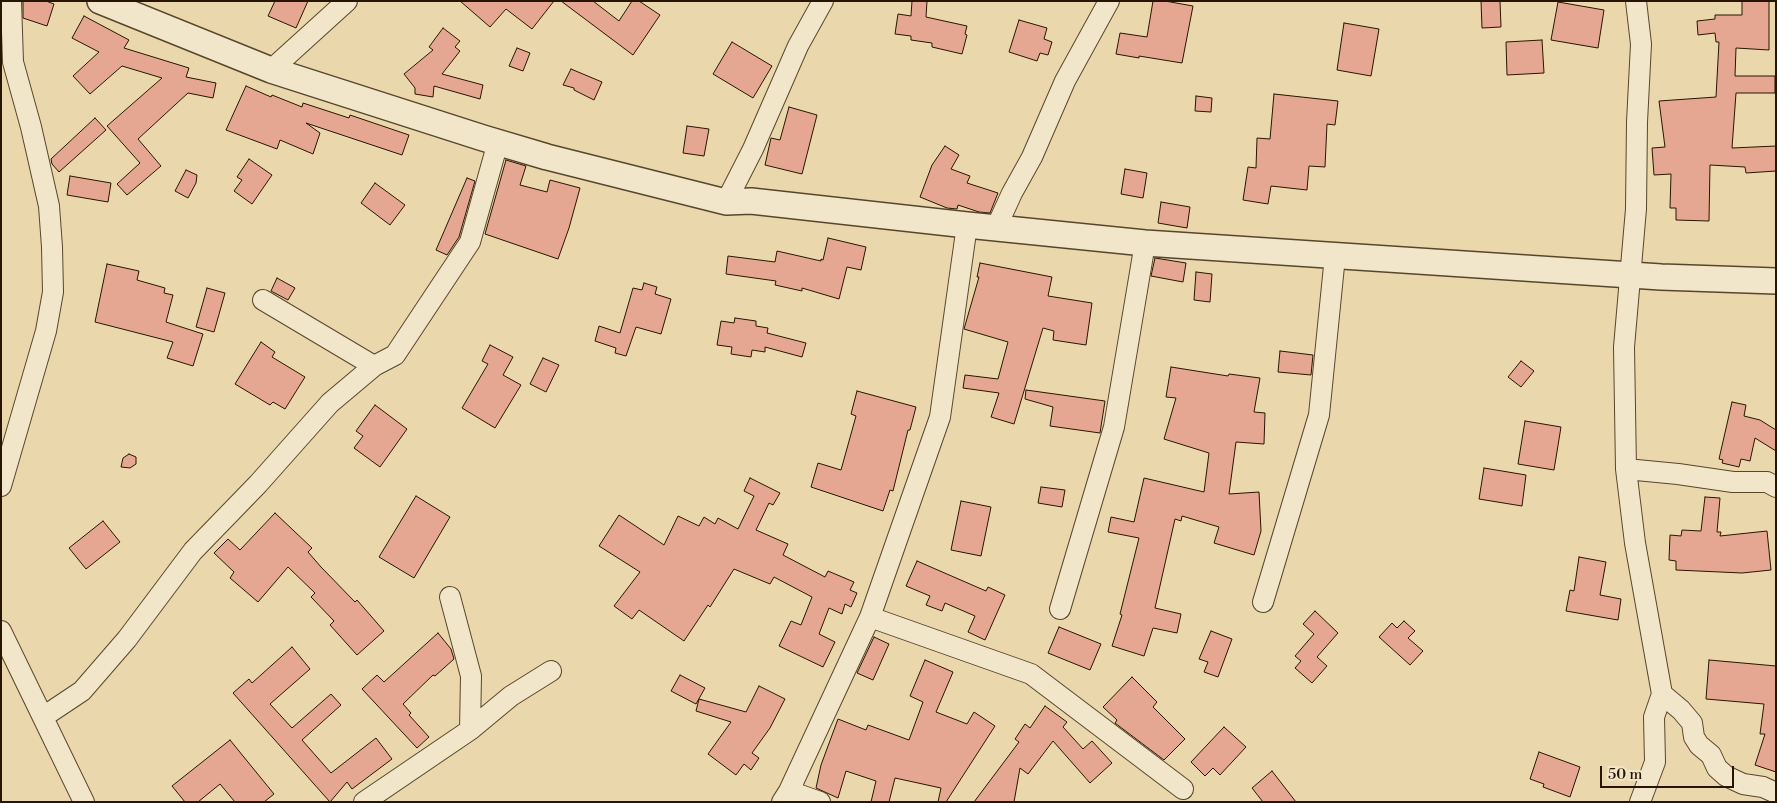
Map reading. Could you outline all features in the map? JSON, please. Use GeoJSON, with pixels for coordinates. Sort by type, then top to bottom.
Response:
{"type":"FeatureCollection","features":[{"type":"Feature","properties":{"kind":"street"},"geometry":{"type":"LineString","coordinates":[[1,486],[46,331],[53,292],[49,206],[13,62],[12,1]]}},
{"type":"Feature","properties":{"kind":"street"},"geometry":{"type":"LineString","coordinates":[[100,1],[271,70],[547,157],[726,202],[751,201],[1145,243],[1631,275],[1776,281]]}},
{"type":"Feature","properties":{"kind":"street"},"geometry":{"type":"LineString","coordinates":[[271,70],[347,1]]}},
{"type":"Feature","properties":{"kind":"street"},"geometry":{"type":"LineString","coordinates":[[726,202],[753,149],[798,46],[823,1]]}},
{"type":"Feature","properties":{"kind":"street"},"geometry":{"type":"LineString","coordinates":[[996,228],[1012,193],[1032,157],[1065,81],[1109,1]]}},
{"type":"Feature","properties":{"kind":"street"},"geometry":{"type":"LineString","coordinates":[[1636,1],[1641,44],[1637,122],[1636,208],[1624,347],[1626,469],[1635,543],[1662,694],[1654,717],[1655,762],[1640,802]]}},
{"type":"Feature","properties":{"kind":"street"},"geometry":{"type":"LineString","coordinates":[[43,717],[82,692],[127,638],[193,551],[258,484],[330,403],[374,366],[395,355],[470,242],[498,142]]}},
{"type":"Feature","properties":{"kind":"street"},"geometry":{"type":"LineString","coordinates":[[820,802],[785,797],[870,617],[940,417],[967,225]]}},
{"type":"Feature","properties":{"kind":"street"},"geometry":{"type":"LineString","coordinates":[[1060,609],[1114,427],[1145,243]]}},
{"type":"Feature","properties":{"kind":"street"},"geometry":{"type":"LineString","coordinates":[[1263,602],[1319,415],[1335,256]]}},
{"type":"Feature","properties":{"kind":"street"},"geometry":{"type":"LineString","coordinates":[[263,300],[374,366]]}},
{"type":"Feature","properties":{"kind":"street"},"geometry":{"type":"LineString","coordinates":[[1626,469],[1733,482],[1768,482],[1776,487]]}},
{"type":"Feature","properties":{"kind":"street"},"geometry":{"type":"LineString","coordinates":[[450,597],[471,676],[470,730]]}},
{"type":"Feature","properties":{"kind":"street"},"geometry":{"type":"LineString","coordinates":[[870,617],[1030,674],[1182,789]]}},
{"type":"Feature","properties":{"kind":"street"},"geometry":{"type":"LineString","coordinates":[[1,631],[84,802]]}},
{"type":"Feature","properties":{"kind":"street"},"geometry":{"type":"LineString","coordinates":[[364,802],[470,730],[511,696],[551,670]]}},
{"type":"Feature","properties":{"kind":"street"},"geometry":{"type":"LineString","coordinates":[[1662,694],[1681,710],[1692,723],[1694,737],[1699,745],[1711,755],[1717,768],[1726,776],[1743,784],[1763,787],[1776,793]]}},
{"type":"Feature","properties":{"kind":"building"},"geometry":{"type":"Polygon","coordinates":[[[23,1],[46,1],[54,4],[47,26],[23,18],[23,1]]]}},
{"type":"Feature","properties":{"kind":"building"},"geometry":{"type":"Polygon","coordinates":[[[275,1],[308,1],[296,28],[268,16],[275,1]]]}},
{"type":"Feature","properties":{"kind":"building"},"geometry":{"type":"Polygon","coordinates":[[[460,1],[554,1],[532,29],[506,9],[490,27],[460,1]]]}},
{"type":"Feature","properties":{"kind":"building"},"geometry":{"type":"Polygon","coordinates":[[[561,1],[593,1],[619,21],[632,1],[639,1],[660,15],[633,55],[561,1]]]}},
{"type":"Feature","properties":{"kind":"building"},"geometry":{"type":"Polygon","coordinates":[[[912,1],[927,1],[926,17],[967,26],[965,34],[967,35],[962,54],[932,47],[932,43],[911,40],[911,36],[895,34],[898,14],[911,16],[912,1]]]}},
{"type":"Feature","properties":{"kind":"building"},"geometry":{"type":"Polygon","coordinates":[[[1153,1],[1193,6],[1182,63],[1116,54],[1120,33],[1147,37],[1153,1]]]}},
{"type":"Feature","properties":{"kind":"building"},"geometry":{"type":"Polygon","coordinates":[[[1481,1],[1500,1],[1501,27],[1482,28],[1481,1]]]}},
{"type":"Feature","properties":{"kind":"building"},"geometry":{"type":"Polygon","coordinates":[[[1742,1],[1769,1],[1769,50],[1736,48],[1735,76],[1775,76],[1775,93],[1736,93],[1732,148],[1776,146],[1776,171],[1746,173],[1745,167],[1710,165],[1709,221],[1676,220],[1676,208],[1670,208],[1671,174],[1654,175],[1652,148],[1665,147],[1659,101],[1716,97],[1719,42],[1716,42],[1715,33],[1698,35],[1697,21],[1715,19],[1715,15],[1742,15],[1742,1]]]}},
{"type":"Feature","properties":{"kind":"building"},"geometry":{"type":"Polygon","coordinates":[[[1558,2],[1604,10],[1598,48],[1551,40],[1558,2]]]}},
{"type":"Feature","properties":{"kind":"building"},"geometry":{"type":"Polygon","coordinates":[[[84,16],[129,40],[124,48],[189,68],[186,77],[216,83],[213,98],[188,93],[138,139],[161,166],[127,195],[117,184],[140,163],[107,126],[162,78],[122,66],[90,94],[73,76],[99,52],[72,38],[84,16]]]}},
{"type":"Feature","properties":{"kind":"building"},"geometry":{"type":"Polygon","coordinates":[[[1019,20],[1047,28],[1044,39],[1052,42],[1048,55],[1040,53],[1037,61],[1009,52],[1019,20]]]}},
{"type":"Feature","properties":{"kind":"building"},"geometry":{"type":"Polygon","coordinates":[[[1344,23],[1379,29],[1371,76],[1337,70],[1344,23]]]}},
{"type":"Feature","properties":{"kind":"building"},"geometry":{"type":"Polygon","coordinates":[[[443,28],[460,41],[455,47],[460,51],[442,74],[483,85],[480,99],[434,86],[433,97],[415,94],[415,88],[404,74],[433,50],[429,47],[443,28]]]}},
{"type":"Feature","properties":{"kind":"building"},"geometry":{"type":"Polygon","coordinates":[[[1542,40],[1544,73],[1507,75],[1506,42],[1542,40]]]}},
{"type":"Feature","properties":{"kind":"building"},"geometry":{"type":"Polygon","coordinates":[[[732,42],[772,66],[753,98],[713,74],[732,42]]]}},
{"type":"Feature","properties":{"kind":"building"},"geometry":{"type":"Polygon","coordinates":[[[517,48],[530,53],[523,71],[509,66],[517,48]]]}},
{"type":"Feature","properties":{"kind":"building"},"geometry":{"type":"Polygon","coordinates":[[[571,69],[602,82],[594,100],[574,90],[574,88],[563,85],[571,69]]]}},
{"type":"Feature","properties":{"kind":"building"},"geometry":{"type":"Polygon","coordinates":[[[246,86],[271,97],[272,95],[302,107],[303,103],[349,118],[350,115],[409,135],[402,155],[306,123],[320,133],[313,154],[280,140],[277,149],[226,130],[246,86]]]}},
{"type":"Feature","properties":{"kind":"building"},"geometry":{"type":"Polygon","coordinates":[[[1274,94],[1338,101],[1335,125],[1327,124],[1325,167],[1309,166],[1307,190],[1271,186],[1268,204],[1243,200],[1248,167],[1256,168],[1257,138],[1270,139],[1274,94]]]}},
{"type":"Feature","properties":{"kind":"building"},"geometry":{"type":"Polygon","coordinates":[[[1196,96],[1212,98],[1211,112],[1195,111],[1196,96]]]}},
{"type":"Feature","properties":{"kind":"building"},"geometry":{"type":"Polygon","coordinates":[[[789,107],[817,115],[802,174],[765,165],[771,138],[780,140],[789,107]]]}},
{"type":"Feature","properties":{"kind":"building"},"geometry":{"type":"Polygon","coordinates":[[[95,118],[106,130],[59,172],[52,164],[51,159],[95,118]]]}},
{"type":"Feature","properties":{"kind":"building"},"geometry":{"type":"Polygon","coordinates":[[[687,126],[709,129],[704,156],[683,153],[687,126]]]}},
{"type":"Feature","properties":{"kind":"building"},"geometry":{"type":"Polygon","coordinates":[[[945,146],[959,155],[951,169],[970,176],[967,183],[998,193],[990,213],[979,212],[958,205],[957,209],[947,208],[920,197],[932,165],[945,146]]]}},
{"type":"Feature","properties":{"kind":"building"},"geometry":{"type":"Polygon","coordinates":[[[249,159],[272,175],[252,204],[234,191],[242,180],[237,177],[249,159]]]}},
{"type":"Feature","properties":{"kind":"building"},"geometry":{"type":"Polygon","coordinates":[[[506,160],[526,166],[520,185],[547,192],[550,180],[580,188],[558,259],[485,234],[506,160]]]}},
{"type":"Feature","properties":{"kind":"building"},"geometry":{"type":"Polygon","coordinates":[[[1125,169],[1147,173],[1143,198],[1121,194],[1125,169]]]}},
{"type":"Feature","properties":{"kind":"building"},"geometry":{"type":"Polygon","coordinates":[[[186,170],[197,175],[196,183],[188,198],[175,191],[186,170]]]}},
{"type":"Feature","properties":{"kind":"building"},"geometry":{"type":"Polygon","coordinates":[[[70,176],[111,183],[108,202],[67,195],[70,176]]]}},
{"type":"Feature","properties":{"kind":"building"},"geometry":{"type":"Polygon","coordinates":[[[467,178],[475,181],[459,237],[447,255],[436,250],[467,178]]]}},
{"type":"Feature","properties":{"kind":"building"},"geometry":{"type":"Polygon","coordinates":[[[375,183],[405,205],[390,225],[361,203],[375,183]]]}},
{"type":"Feature","properties":{"kind":"building"},"geometry":{"type":"Polygon","coordinates":[[[1161,202],[1190,207],[1187,228],[1158,223],[1161,202]]]}},
{"type":"Feature","properties":{"kind":"building"},"geometry":{"type":"Polygon","coordinates":[[[828,238],[866,247],[861,270],[847,267],[839,299],[802,288],[802,291],[775,285],[776,281],[726,274],[728,256],[775,262],[777,251],[821,261],[821,259],[823,260],[828,238]]]}},
{"type":"Feature","properties":{"kind":"building"},"geometry":{"type":"Polygon","coordinates":[[[1155,258],[1186,263],[1183,282],[1151,276],[1155,258]]]}},
{"type":"Feature","properties":{"kind":"building"},"geometry":{"type":"Polygon","coordinates":[[[980,263],[1052,277],[1048,296],[1092,303],[1086,345],[1053,340],[1054,331],[1043,328],[1014,424],[991,417],[999,393],[963,388],[965,375],[998,379],[1008,342],[964,329],[979,277],[977,277],[980,263]]]}},
{"type":"Feature","properties":{"kind":"building"},"geometry":{"type":"Polygon","coordinates":[[[107,264],[139,271],[137,280],[165,288],[164,293],[173,295],[166,322],[203,334],[193,366],[167,358],[173,342],[95,322],[107,264]]]}},
{"type":"Feature","properties":{"kind":"building"},"geometry":{"type":"Polygon","coordinates":[[[1196,272],[1212,274],[1210,302],[1194,300],[1196,272]]]}},
{"type":"Feature","properties":{"kind":"building"},"geometry":{"type":"Polygon","coordinates":[[[277,278],[295,288],[288,300],[271,291],[277,278]]]}},
{"type":"Feature","properties":{"kind":"building"},"geometry":{"type":"Polygon","coordinates":[[[644,283],[657,287],[655,294],[671,299],[661,334],[636,327],[626,356],[615,353],[616,348],[595,341],[599,326],[620,333],[633,288],[642,290],[644,283]]]}},
{"type":"Feature","properties":{"kind":"building"},"geometry":{"type":"Polygon","coordinates":[[[207,288],[225,293],[214,332],[196,327],[207,288]]]}},
{"type":"Feature","properties":{"kind":"building"},"geometry":{"type":"Polygon","coordinates":[[[735,318],[756,321],[756,326],[768,328],[767,333],[806,343],[802,357],[765,347],[765,352],[752,350],[751,357],[731,354],[732,347],[717,345],[721,321],[734,323],[735,318]]]}},
{"type":"Feature","properties":{"kind":"building"},"geometry":{"type":"Polygon","coordinates":[[[261,342],[275,352],[272,357],[305,377],[285,409],[273,402],[270,405],[235,384],[261,342]]]}},
{"type":"Feature","properties":{"kind":"building"},"geometry":{"type":"Polygon","coordinates":[[[490,345],[513,357],[503,375],[521,385],[495,428],[462,408],[488,364],[482,361],[490,345]]]}},
{"type":"Feature","properties":{"kind":"building"},"geometry":{"type":"Polygon","coordinates":[[[1280,351],[1313,355],[1311,375],[1278,372],[1280,351]]]}},
{"type":"Feature","properties":{"kind":"building"},"geometry":{"type":"Polygon","coordinates":[[[543,358],[559,365],[546,392],[530,384],[543,358]]]}},
{"type":"Feature","properties":{"kind":"building"},"geometry":{"type":"Polygon","coordinates":[[[1521,361],[1534,371],[1521,387],[1508,377],[1521,361]]]}},
{"type":"Feature","properties":{"kind":"building"},"geometry":{"type":"Polygon","coordinates":[[[1171,367],[1228,376],[1229,374],[1260,378],[1254,412],[1265,413],[1264,444],[1236,442],[1229,494],[1259,492],[1261,531],[1254,555],[1214,543],[1219,527],[1182,516],[1181,521],[1175,519],[1155,608],[1181,614],[1177,633],[1153,628],[1144,656],[1112,646],[1122,615],[1120,614],[1139,538],[1108,532],[1111,517],[1134,522],[1144,478],[1204,492],[1209,453],[1164,439],[1176,398],[1166,397],[1171,367]]]}},
{"type":"Feature","properties":{"kind":"building"},"geometry":{"type":"Polygon","coordinates":[[[1026,390],[1105,401],[1100,433],[1050,426],[1053,407],[1025,399],[1026,390]]]}},
{"type":"Feature","properties":{"kind":"building"},"geometry":{"type":"Polygon","coordinates":[[[857,391],[916,407],[910,430],[908,430],[893,491],[890,490],[883,511],[811,487],[818,463],[841,470],[856,416],[851,414],[857,391]]]}},
{"type":"Feature","properties":{"kind":"building"},"geometry":{"type":"Polygon","coordinates":[[[1732,402],[1746,405],[1744,416],[1760,420],[1776,430],[1776,451],[1755,438],[1750,461],[1741,459],[1739,467],[1722,463],[1723,460],[1719,459],[1732,402]]]}},
{"type":"Feature","properties":{"kind":"building"},"geometry":{"type":"Polygon","coordinates":[[[375,405],[407,429],[380,467],[354,448],[363,436],[356,431],[375,405]]]}},
{"type":"Feature","properties":{"kind":"building"},"geometry":{"type":"Polygon","coordinates":[[[1525,421],[1561,427],[1554,470],[1518,464],[1525,421]]]}},
{"type":"Feature","properties":{"kind":"building"},"geometry":{"type":"Polygon","coordinates":[[[129,454],[136,457],[136,464],[130,468],[121,467],[123,458],[129,454]]]}},
{"type":"Feature","properties":{"kind":"building"},"geometry":{"type":"Polygon","coordinates":[[[1484,468],[1526,475],[1522,506],[1479,499],[1484,468]]]}},
{"type":"Feature","properties":{"kind":"building"},"geometry":{"type":"Polygon","coordinates":[[[750,478],[780,493],[773,505],[769,503],[756,530],[788,544],[783,555],[825,577],[828,571],[854,582],[850,590],[857,593],[851,607],[845,604],[842,614],[829,608],[819,634],[835,642],[823,667],[779,646],[791,621],[801,625],[812,597],[774,577],[770,584],[734,569],[710,607],[708,605],[684,641],[639,610],[632,619],[614,606],[640,572],[599,546],[619,515],[664,545],[678,516],[699,526],[704,517],[715,524],[718,518],[738,529],[754,496],[744,491],[750,478]]]}},
{"type":"Feature","properties":{"kind":"building"},"geometry":{"type":"Polygon","coordinates":[[[1041,487],[1065,490],[1062,507],[1038,503],[1041,487]]]}},
{"type":"Feature","properties":{"kind":"building"},"geometry":{"type":"Polygon","coordinates":[[[416,496],[450,517],[414,578],[379,557],[416,496]]]}},
{"type":"Feature","properties":{"kind":"building"},"geometry":{"type":"Polygon","coordinates":[[[1705,497],[1720,498],[1717,532],[1721,532],[1720,536],[1767,531],[1771,570],[1742,573],[1676,570],[1676,561],[1669,560],[1670,535],[1681,536],[1682,530],[1701,531],[1705,497]]]}},
{"type":"Feature","properties":{"kind":"building"},"geometry":{"type":"Polygon","coordinates":[[[961,501],[991,507],[981,556],[951,550],[961,501]]]}},
{"type":"Feature","properties":{"kind":"building"},"geometry":{"type":"Polygon","coordinates":[[[275,513],[312,548],[308,552],[321,567],[355,602],[357,600],[384,631],[357,655],[330,625],[334,621],[311,597],[315,593],[288,567],[258,602],[230,578],[234,572],[214,553],[228,539],[240,550],[275,513]]]}},
{"type":"Feature","properties":{"kind":"building"},"geometry":{"type":"Polygon","coordinates":[[[103,521],[120,542],[86,569],[69,548],[103,521]]]}},
{"type":"Feature","properties":{"kind":"building"},"geometry":{"type":"Polygon","coordinates":[[[1579,557],[1606,562],[1600,595],[1621,599],[1618,620],[1566,611],[1570,590],[1574,591],[1579,557]]]}},
{"type":"Feature","properties":{"kind":"building"},"geometry":{"type":"Polygon","coordinates":[[[917,561],[986,591],[988,587],[1005,595],[985,640],[968,632],[975,616],[945,603],[942,611],[926,605],[930,596],[906,586],[917,561]]]}},
{"type":"Feature","properties":{"kind":"building"},"geometry":{"type":"Polygon","coordinates":[[[1315,611],[1338,633],[1317,657],[1327,666],[1312,683],[1295,668],[1301,661],[1295,656],[1314,634],[1303,624],[1315,611]]]}},
{"type":"Feature","properties":{"kind":"building"},"geometry":{"type":"Polygon","coordinates":[[[1404,621],[1415,631],[1408,638],[1423,651],[1410,665],[1379,637],[1392,623],[1397,628],[1404,621]]]}},
{"type":"Feature","properties":{"kind":"building"},"geometry":{"type":"Polygon","coordinates":[[[1059,627],[1101,644],[1090,670],[1048,653],[1059,627]]]}},
{"type":"Feature","properties":{"kind":"building"},"geometry":{"type":"Polygon","coordinates":[[[1211,631],[1232,639],[1218,677],[1204,672],[1208,662],[1199,659],[1211,631]]]}},
{"type":"Feature","properties":{"kind":"building"},"geometry":{"type":"Polygon","coordinates":[[[438,633],[451,649],[454,659],[435,676],[433,675],[403,704],[411,713],[409,715],[429,737],[417,748],[362,689],[377,675],[384,682],[438,633]]]}},
{"type":"Feature","properties":{"kind":"building"},"geometry":{"type":"Polygon","coordinates":[[[874,637],[889,644],[873,680],[857,673],[874,637]]]}},
{"type":"Feature","properties":{"kind":"building"},"geometry":{"type":"Polygon","coordinates":[[[292,647],[310,669],[270,704],[292,728],[331,694],[341,705],[302,740],[331,773],[376,738],[392,759],[352,789],[347,782],[330,802],[233,693],[249,679],[252,683],[292,647]]]}},
{"type":"Feature","properties":{"kind":"building"},"geometry":{"type":"Polygon","coordinates":[[[925,660],[953,672],[936,712],[967,724],[974,712],[995,726],[946,802],[938,802],[941,788],[895,778],[889,802],[871,802],[876,781],[846,771],[838,798],[816,788],[821,765],[838,719],[866,730],[868,725],[909,740],[923,702],[910,696],[925,660]]]}},
{"type":"Feature","properties":{"kind":"building"},"geometry":{"type":"Polygon","coordinates":[[[1709,660],[1776,666],[1776,772],[1755,765],[1765,734],[1760,734],[1764,704],[1706,699],[1709,660]]]}},
{"type":"Feature","properties":{"kind":"building"},"geometry":{"type":"Polygon","coordinates":[[[680,675],[705,688],[696,704],[671,691],[680,675]]]}},
{"type":"Feature","properties":{"kind":"building"},"geometry":{"type":"Polygon","coordinates":[[[1132,677],[1157,702],[1153,707],[1185,739],[1164,760],[1115,723],[1117,720],[1103,707],[1132,677]]]}},
{"type":"Feature","properties":{"kind":"building"},"geometry":{"type":"Polygon","coordinates":[[[759,686],[785,699],[770,728],[752,753],[759,758],[751,770],[744,764],[736,775],[708,754],[731,722],[696,711],[699,699],[746,712],[759,686]]]}},
{"type":"Feature","properties":{"kind":"building"},"geometry":{"type":"Polygon","coordinates":[[[1045,706],[1067,722],[1063,727],[1083,749],[1092,741],[1112,763],[1090,783],[1053,741],[1028,774],[1020,768],[1014,802],[974,802],[1019,742],[1015,739],[1025,724],[1030,728],[1045,706]]]}},
{"type":"Feature","properties":{"kind":"building"},"geometry":{"type":"Polygon","coordinates":[[[1224,727],[1246,747],[1220,775],[1213,768],[1205,776],[1191,762],[1224,727]]]}},
{"type":"Feature","properties":{"kind":"building"},"geometry":{"type":"Polygon","coordinates":[[[230,740],[274,794],[264,802],[235,802],[220,784],[198,802],[185,802],[172,786],[230,740]]]}},
{"type":"Feature","properties":{"kind":"building"},"geometry":{"type":"Polygon","coordinates":[[[1539,752],[1580,767],[1570,797],[1543,787],[1544,784],[1530,779],[1539,752]]]}},
{"type":"Feature","properties":{"kind":"building"},"geometry":{"type":"Polygon","coordinates":[[[1272,771],[1296,802],[1263,802],[1252,788],[1272,771]]]}}]}
